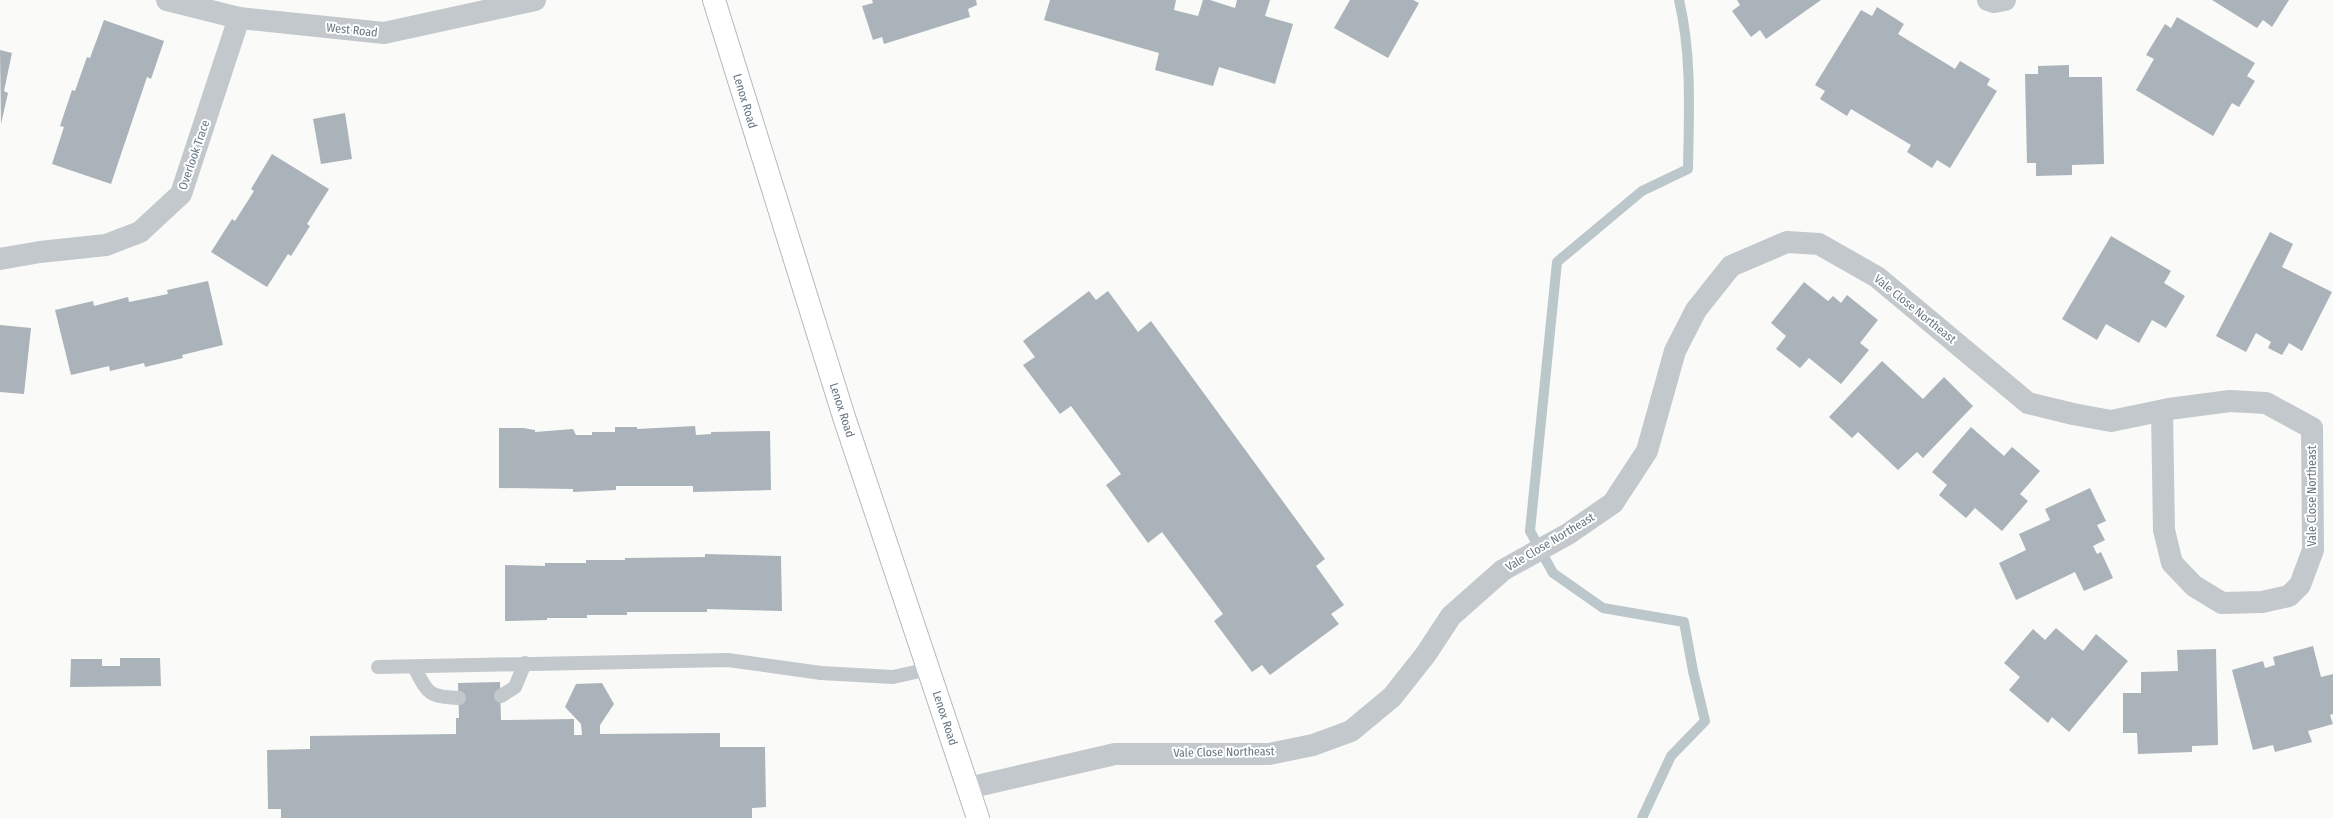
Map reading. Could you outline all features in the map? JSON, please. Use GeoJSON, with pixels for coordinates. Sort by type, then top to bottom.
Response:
{"type":"FeatureCollection","features":[{"type":"Feature","properties":{"kind":"street","name":"West Road"},"geometry":{"type":"LineString","coordinates":[[167,0],[238,18],[384,33],[464,8],[535,0]]}},
{"type":"Feature","properties":{"kind":"street","name":"Lenox Road"},"geometry":{"type":"LineString","coordinates":[[714,0],[844,417],[978,818]]}},
{"type":"Feature","properties":{"kind":"street"},"geometry":{"type":"LineString","coordinates":[[1988,0],[1994,2],[2005,0]]}},
{"type":"Feature","properties":{"kind":"street","name":"Overlook Trace"},"geometry":{"type":"LineString","coordinates":[[0,259],[40,252],[106,245],[140,232],[181,194],[238,18]]}},
{"type":"Feature","properties":{"kind":"street","name":"Vale Close Northeast"},"geometry":{"type":"LineString","coordinates":[[968,788],[1115,754],[1269,754],[1313,745],[1350,731],[1392,697],[1426,654],[1451,616],[1503,570],[1568,534],[1612,503],[1647,451],[1675,351],[1696,310],[1731,266],[1787,242],[1819,244],[1877,277],[2028,403],[2072,414],[2111,421],[2162,411],[2230,401],[2266,403],[2312,428],[2313,550],[2300,584],[2289,596],[2262,602],[2222,603],[2194,586],[2172,563],[2164,530],[2162,411]]}},
{"type":"Feature","properties":{"kind":"lane"},"geometry":{"type":"LineString","coordinates":[[378,667],[728,660],[821,674],[893,677],[929,669]]}},
{"type":"Feature","properties":{"kind":"lane"},"geometry":{"type":"LineString","coordinates":[[500,696],[515,687],[525,663]]}},
{"type":"Feature","properties":{"kind":"lane"},"geometry":{"type":"LineString","coordinates":[[414,667],[427,690],[437,698],[459,698]]}},
{"type":"Feature","properties":{"kind":"building"},"geometry":{"type":"Polygon","coordinates":[[[872,0],[976,0],[977,5],[968,9],[970,17],[884,44],[882,37],[873,40],[862,6],[873,3],[872,0]]]}},
{"type":"Feature","properties":{"kind":"building"},"geometry":{"type":"Polygon","coordinates":[[[1050,0],[1176,0],[1174,10],[1198,16],[1203,0],[1210,0],[1235,8],[1237,0],[1270,0],[1265,16],[1293,24],[1275,84],[1219,67],[1213,86],[1155,70],[1159,53],[1044,20],[1050,0]]]}},
{"type":"Feature","properties":{"kind":"building"},"geometry":{"type":"Polygon","coordinates":[[[1350,0],[1413,0],[1419,3],[1388,58],[1334,28],[1350,0]]]}},
{"type":"Feature","properties":{"kind":"building"},"geometry":{"type":"Polygon","coordinates":[[[1737,0],[1821,0],[1766,39],[1760,30],[1751,37],[1732,11],[1740,5],[1737,0]]]}},
{"type":"Feature","properties":{"kind":"building"},"geometry":{"type":"Polygon","coordinates":[[[2212,0],[2289,0],[2272,27],[2263,20],[2257,28],[2212,0]]]}},
{"type":"Feature","properties":{"kind":"building"},"geometry":{"type":"Polygon","coordinates":[[[1877,7],[1904,24],[1898,34],[1955,69],[1960,61],[1990,79],[1987,85],[1997,91],[1950,168],[1937,160],[1932,168],[1907,152],[1911,145],[1851,109],[1847,116],[1820,99],[1825,91],[1815,85],[1861,10],[1872,16],[1877,7]]]}},
{"type":"Feature","properties":{"kind":"building"},"geometry":{"type":"Polygon","coordinates":[[[2177,17],[2255,63],[2247,76],[2255,81],[2239,107],[2232,103],[2213,136],[2136,90],[2154,59],[2146,55],[2165,24],[2171,28],[2177,17]]]}},
{"type":"Feature","properties":{"kind":"building"},"geometry":{"type":"Polygon","coordinates":[[[104,20],[164,41],[151,79],[147,77],[111,184],[52,164],[64,127],[60,126],[72,90],[75,91],[87,57],[90,58],[104,20]]]}},
{"type":"Feature","properties":{"kind":"building"},"geometry":{"type":"Polygon","coordinates":[[[0,50],[12,53],[4,91],[8,93],[1,124],[0,50]]]}},
{"type":"Feature","properties":{"kind":"building"},"geometry":{"type":"Polygon","coordinates":[[[2069,65],[2069,77],[2102,77],[2104,164],[2072,165],[2072,175],[2036,176],[2036,163],[2027,163],[2025,74],[2038,74],[2038,66],[2069,65]]]}},
{"type":"Feature","properties":{"kind":"building"},"geometry":{"type":"Polygon","coordinates":[[[345,113],[352,159],[321,164],[313,119],[345,113]]]}},
{"type":"Feature","properties":{"kind":"building"},"geometry":{"type":"Polygon","coordinates":[[[272,154],[329,189],[307,224],[310,226],[291,256],[288,254],[267,287],[211,252],[232,219],[235,221],[254,191],[251,189],[272,154]]]}},
{"type":"Feature","properties":{"kind":"building"},"geometry":{"type":"Polygon","coordinates":[[[2270,232],[2293,244],[2282,267],[2332,292],[2302,351],[2289,343],[2282,355],[2268,348],[2271,342],[2256,333],[2246,352],[2216,336],[2270,232]]]}},
{"type":"Feature","properties":{"kind":"building"},"geometry":{"type":"Polygon","coordinates":[[[2111,236],[2171,271],[2164,283],[2185,296],[2166,328],[2152,320],[2139,343],[2106,324],[2097,340],[2062,319],[2111,236]]]}},
{"type":"Feature","properties":{"kind":"building"},"geometry":{"type":"Polygon","coordinates":[[[208,281],[223,345],[182,355],[183,358],[145,367],[144,363],[110,371],[109,366],[71,375],[55,310],[93,301],[94,306],[128,297],[129,302],[168,294],[167,290],[208,281]]]}},
{"type":"Feature","properties":{"kind":"building"},"geometry":{"type":"Polygon","coordinates":[[[1804,282],[1828,301],[1833,296],[1841,303],[1847,295],[1878,320],[1860,343],[1869,350],[1841,384],[1809,358],[1800,368],[1776,349],[1786,336],[1771,323],[1804,282]]]}},
{"type":"Feature","properties":{"kind":"building"},"geometry":{"type":"Polygon","coordinates":[[[1089,291],[1096,300],[1108,291],[1138,332],[1151,321],[1325,559],[1316,566],[1344,605],[1331,614],[1339,624],[1270,675],[1262,665],[1252,672],[1214,621],[1223,614],[1162,532],[1148,543],[1106,485],[1121,474],[1071,406],[1060,414],[1023,365],[1035,357],[1023,341],[1089,291]]]}},
{"type":"Feature","properties":{"kind":"building"},"geometry":{"type":"Polygon","coordinates":[[[0,325],[31,328],[24,394],[0,392],[0,325]]]}},
{"type":"Feature","properties":{"kind":"building"},"geometry":{"type":"Polygon","coordinates":[[[1882,361],[1923,399],[1944,377],[1973,406],[1923,458],[1917,452],[1898,470],[1858,432],[1852,438],[1829,417],[1882,361]]]}},
{"type":"Feature","properties":{"kind":"building"},"geometry":{"type":"Polygon","coordinates":[[[695,426],[696,435],[711,434],[711,432],[770,431],[771,490],[693,492],[693,486],[616,486],[616,490],[573,492],[573,489],[499,488],[499,428],[523,428],[535,430],[535,432],[573,429],[576,435],[592,435],[592,432],[615,432],[615,427],[637,427],[637,429],[695,426]]]}},
{"type":"Feature","properties":{"kind":"building"},"geometry":{"type":"Polygon","coordinates":[[[1971,427],[2004,456],[2012,447],[2040,471],[2020,494],[2028,501],[2002,531],[1975,508],[1966,518],[1939,495],[1947,485],[1932,472],[1971,427]]]}},
{"type":"Feature","properties":{"kind":"building"},"geometry":{"type":"Polygon","coordinates":[[[2090,488],[2106,521],[2097,525],[2105,540],[2093,546],[2097,554],[2101,552],[2113,578],[2084,591],[2075,572],[2016,600],[1999,563],[2026,550],[2019,534],[2050,520],[2045,509],[2090,488]]]}},
{"type":"Feature","properties":{"kind":"building"},"geometry":{"type":"Polygon","coordinates":[[[705,554],[781,556],[782,611],[707,609],[707,612],[627,612],[627,615],[587,615],[587,618],[547,618],[547,620],[505,621],[505,565],[545,566],[545,563],[586,563],[586,560],[705,557],[705,554]]]}},
{"type":"Feature","properties":{"kind":"building"},"geometry":{"type":"Polygon","coordinates":[[[2056,628],[2083,651],[2096,634],[2128,661],[2069,732],[2052,717],[2048,723],[2009,690],[2020,677],[2004,663],[2033,629],[2045,640],[2056,628]]]}},
{"type":"Feature","properties":{"kind":"building"},"geometry":{"type":"Polygon","coordinates":[[[2313,646],[2321,677],[2333,674],[2333,714],[2330,715],[2333,724],[2308,731],[2312,742],[2275,752],[2273,745],[2253,750],[2232,670],[2263,661],[2265,668],[2275,665],[2273,657],[2313,646]]]}},
{"type":"Feature","properties":{"kind":"building"},"geometry":{"type":"Polygon","coordinates":[[[2216,649],[2218,745],[2192,746],[2192,752],[2138,754],[2137,733],[2123,733],[2123,693],[2141,693],[2141,672],[2178,671],[2177,650],[2216,649]]]}},
{"type":"Feature","properties":{"kind":"building"},"geometry":{"type":"Polygon","coordinates":[[[120,658],[160,658],[161,686],[70,687],[71,659],[102,659],[102,666],[120,666],[120,658]]]}},
{"type":"Feature","properties":{"kind":"building"},"geometry":{"type":"Polygon","coordinates":[[[500,682],[501,720],[574,719],[574,735],[582,735],[581,724],[565,707],[576,684],[602,683],[614,704],[600,725],[600,734],[720,733],[720,747],[765,747],[766,807],[752,808],[752,818],[281,818],[281,809],[268,809],[267,750],[310,749],[310,736],[456,734],[456,718],[459,718],[458,683],[500,682]]]}},
{"type":"Feature","properties":{"kind":"waterway"},"geometry":{"type":"LineString","coordinates":[[1642,818],[1671,756],[1705,721],[1693,671],[1684,622],[1603,608],[1553,573],[1530,531],[1557,262],[1642,191],[1688,169],[1688,63],[1679,0]]}}]}
